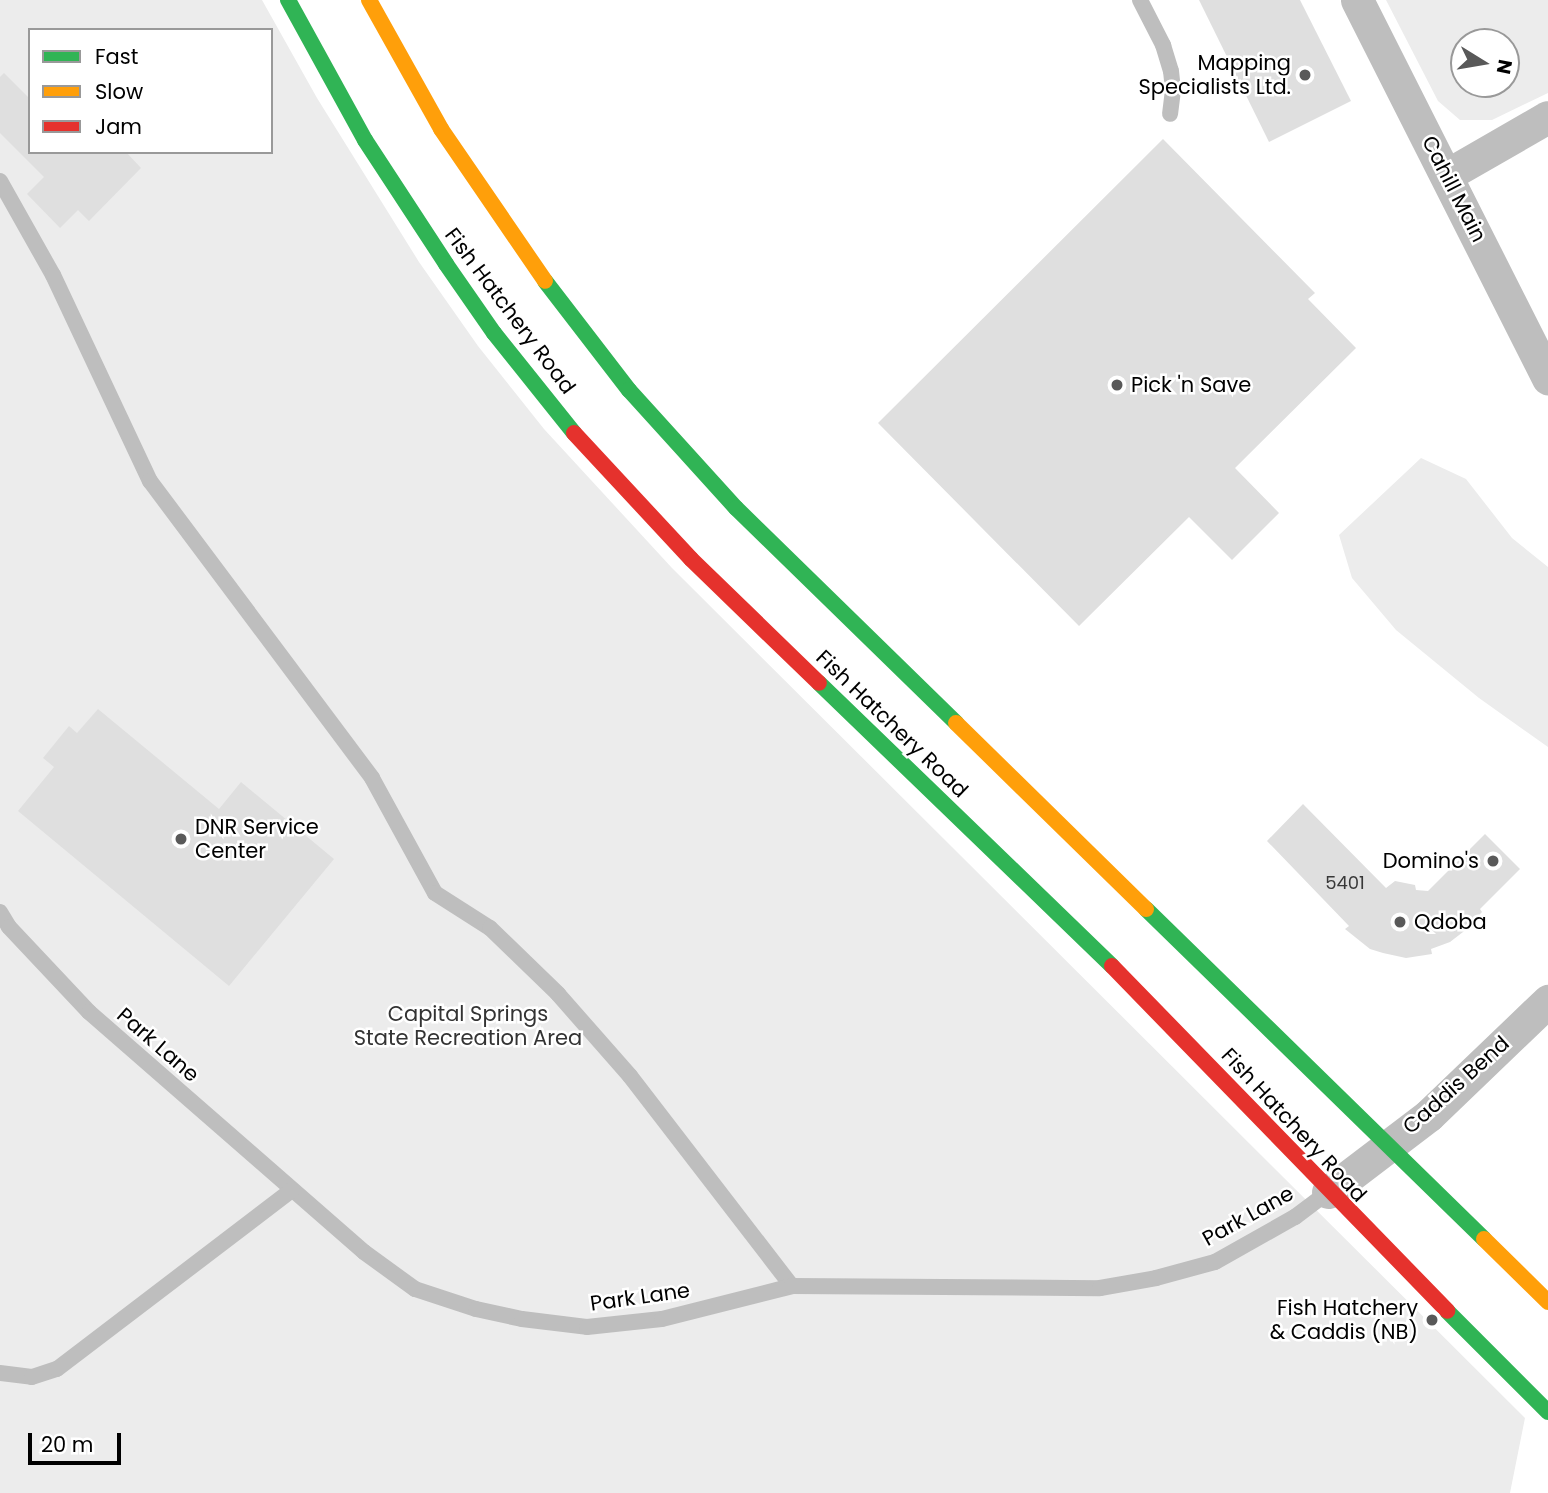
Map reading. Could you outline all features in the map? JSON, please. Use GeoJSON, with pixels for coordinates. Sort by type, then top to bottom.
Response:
{"type":"FeatureCollection","features":[{"type":"Feature","properties":{"kind":"main road","name":"Fish Hatchery Road"},"geometry":{"type":"LineString","coordinates":[[288,0],[365,140],[446,264],[494,333],[576,435],[691,559],[1099,953],[1280,1138],[1328,1192],[1548,1412]]}},
{"type":"Feature","properties":{"kind":"main road"},"geometry":{"type":"LineString","coordinates":[[369,0],[441,129],[528,260],[629,390],[736,508],[1389,1143],[1548,1302]]}},
{"type":"Feature","properties":{"kind":"street","name":"Cahill Main"},"geometry":{"type":"LineString","coordinates":[[1357,0],[1548,379]]}},
{"type":"Feature","properties":{"kind":"street"},"geometry":{"type":"LineString","coordinates":[[1447,175],[1548,117]]}},
{"type":"Feature","properties":{"kind":"street","name":"Caddis Bend"},"geometry":{"type":"LineString","coordinates":[[1328,1192],[1429,1115],[1548,1001]]}},
{"type":"Feature","properties":{"kind":"lane"},"geometry":{"type":"LineString","coordinates":[[1140,0],[1163,45],[1171,71],[1173,89],[1170,114]]}},
{"type":"Feature","properties":{"kind":"lane"},"geometry":{"type":"LineString","coordinates":[[0,181],[53,275],[150,481],[372,778],[435,893],[490,928],[558,994],[630,1076],[792,1286]]}},
{"type":"Feature","properties":{"kind":"lane","name":"Park Lane"},"geometry":{"type":"LineString","coordinates":[[0,912],[9,927],[89,1012],[364,1252],[415,1289],[475,1309],[522,1319],[587,1327],[662,1319],[792,1286],[1100,1288],[1156,1278],[1215,1262],[1295,1217],[1328,1192]]}},
{"type":"Feature","properties":{"kind":"lane"},"geometry":{"type":"LineString","coordinates":[[0,1373],[32,1377],[57,1369],[292,1190]]}},
{"type":"Feature","properties":{"kind":"green space","name":"Capital Springs State Recreation Area"},"geometry":{"type":"Polygon","coordinates":[[[0,0],[262,0],[317,98],[419,262],[478,346],[544,429],[672,568],[1525,1418],[1510,1493],[0,1493],[0,0]]]}},
{"type":"Feature","properties":{"kind":"green space"},"geometry":{"type":"Polygon","coordinates":[[[1386,0],[1548,0],[1548,93],[1492,120],[1460,120],[1438,101],[1386,0]]]}},
{"type":"Feature","properties":{"kind":"green space"},"geometry":{"type":"Polygon","coordinates":[[[1421,458],[1466,479],[1512,538],[1548,567],[1548,747],[1479,698],[1396,630],[1352,578],[1339,535],[1421,458]]]}},
{"type":"Feature","properties":{"kind":"building"},"geometry":{"type":"Polygon","coordinates":[[[1199,0],[1300,0],[1351,101],[1269,142],[1199,0]]]}},
{"type":"Feature","properties":{"kind":"building"},"geometry":{"type":"Polygon","coordinates":[[[4,73],[28,97],[28,154],[128,154],[141,168],[89,221],[78,210],[60,228],[27,194],[44,177],[0,133],[0,77],[4,73]]]}},
{"type":"Feature","properties":{"kind":"building","name":"Pick 'n Save"},"geometry":{"type":"Polygon","coordinates":[[[1163,139],[1315,293],[1308,299],[1356,348],[1235,468],[1279,513],[1232,560],[1189,517],[1079,626],[878,423],[1163,139]]]}},
{"type":"Feature","properties":{"kind":"building","name":"DNR Service Center"},"geometry":{"type":"Polygon","coordinates":[[[98,709],[219,809],[241,782],[334,859],[229,986],[18,811],[54,767],[43,758],[69,726],[77,733],[98,709]]]}},
{"type":"Feature","properties":{"kind":"building"},"geometry":{"type":"Polygon","coordinates":[[[1303,804],[1386,888],[1395,881],[1415,885],[1416,890],[1428,891],[1485,834],[1520,869],[1480,909],[1482,912],[1463,932],[1450,942],[1431,949],[1432,954],[1406,958],[1383,953],[1370,949],[1345,929],[1349,926],[1267,841],[1303,804]]]}},
{"type":"Feature","properties":{"kind":"traffic: fast"},"geometry":{"type":"LineString","coordinates":[[288,0],[365,140],[446,264],[494,333],[574,433]]}},
{"type":"Feature","properties":{"kind":"traffic: fast"},"geometry":{"type":"LineString","coordinates":[[545,281],[629,390],[736,508],[956,723]]}},
{"type":"Feature","properties":{"kind":"traffic: fast"},"geometry":{"type":"LineString","coordinates":[[819,683],[1112,966]]}},
{"type":"Feature","properties":{"kind":"traffic: fast"},"geometry":{"type":"LineString","coordinates":[[1146,909],[1484,1239]]}},
{"type":"Feature","properties":{"kind":"traffic: fast"},"geometry":{"type":"LineString","coordinates":[[1447,1311],[1548,1412]]}},
{"type":"Feature","properties":{"kind":"traffic: slow"},"geometry":{"type":"LineString","coordinates":[[369,0],[441,129],[545,281]]}},
{"type":"Feature","properties":{"kind":"traffic: slow"},"geometry":{"type":"LineString","coordinates":[[956,723],[1146,909]]}},
{"type":"Feature","properties":{"kind":"traffic: slow"},"geometry":{"type":"LineString","coordinates":[[1484,1239],[1548,1302]]}},
{"type":"Feature","properties":{"kind":"traffic: jam"},"geometry":{"type":"LineString","coordinates":[[574,433],[691,559],[819,683]]}},
{"type":"Feature","properties":{"kind":"traffic: jam"},"geometry":{"type":"LineString","coordinates":[[1112,966],[1447,1311]]}},
{"type":"Feature","properties":{"kind":"place","name":"Mapping Specialists Ltd."},"geometry":{"type":"Point","coordinates":[1305,75]}},
{"type":"Feature","properties":{"kind":"place","name":"Pick 'n Save"},"geometry":{"type":"Point","coordinates":[1117,385]}},
{"type":"Feature","properties":{"kind":"place","name":"DNR Service Center"},"geometry":{"type":"Point","coordinates":[181,839]}},
{"type":"Feature","properties":{"kind":"place","name":"Domino's"},"geometry":{"type":"Point","coordinates":[1493,861]}},
{"type":"Feature","properties":{"kind":"place","name":"Qdoba"},"geometry":{"type":"Point","coordinates":[1400,922]}},
{"type":"Feature","properties":{"kind":"place","name":"Fish Hatchery & Caddis (NB)"},"geometry":{"type":"Point","coordinates":[1432,1320]}}]}
